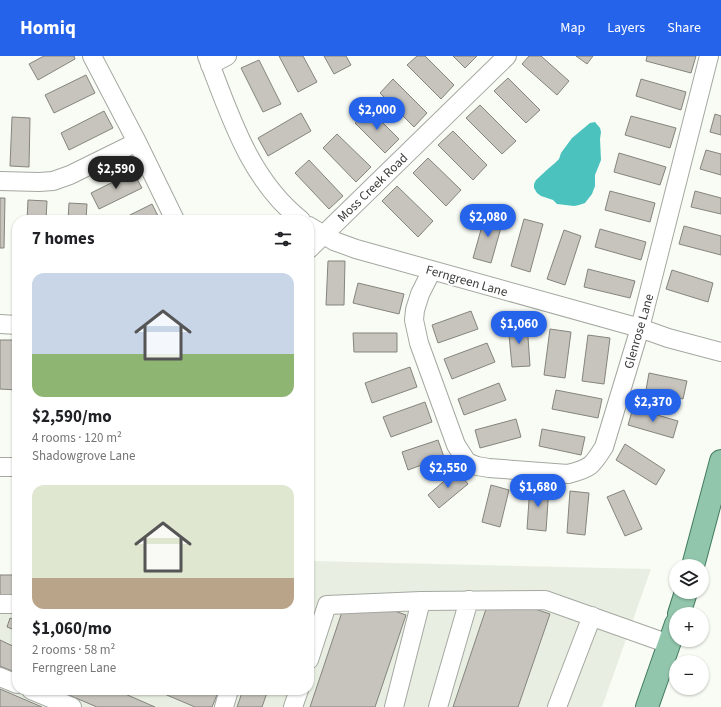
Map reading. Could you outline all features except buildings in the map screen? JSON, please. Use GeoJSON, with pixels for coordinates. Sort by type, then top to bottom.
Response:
{"type":"FeatureCollection","features":[{"type":"Feature","properties":{"kind":"main road"},"geometry":{"type":"LineString","coordinates":[[695,559],[721,460]]}},
{"type":"Feature","properties":{"kind":"main road"},"geometry":{"type":"LineString","coordinates":[[647,707],[669,644]]}},
{"type":"Feature","properties":{"kind":"street"},"geometry":{"type":"LineString","coordinates":[[92,56],[137,142],[173,215]]}},
{"type":"Feature","properties":{"kind":"street"},"geometry":{"type":"LineString","coordinates":[[227,56],[208,60],[237,132],[250,160],[269,189],[294,215]]}},
{"type":"Feature","properties":{"kind":"street","name":"Moss Creek Road"},"geometry":{"type":"LineString","coordinates":[[316,231],[507,56]]}},
{"type":"Feature","properties":{"kind":"street","name":"Glenrose Lane"},"geometry":{"type":"LineString","coordinates":[[432,270],[420,294],[415,310],[414,320],[419,343],[456,445],[467,462],[477,466],[568,474],[590,467],[604,446],[640,328],[709,56]]}},
{"type":"Feature","properties":{"kind":"street"},"geometry":{"type":"LineString","coordinates":[[0,180],[39,182],[53,181],[70,175],[137,142]]}},
{"type":"Feature","properties":{"kind":"street","name":"Ferngreen Lane"},"geometry":{"type":"LineString","coordinates":[[316,231],[334,241],[356,249],[721,352]]}},
{"type":"Feature","properties":{"kind":"street"},"geometry":{"type":"LineString","coordinates":[[0,324],[12,325]]}},
{"type":"Feature","properties":{"kind":"street"},"geometry":{"type":"LineString","coordinates":[[0,466],[12,467]]}},
{"type":"Feature","properties":{"kind":"street"},"geometry":{"type":"LineString","coordinates":[[438,707],[469,600]]}},
{"type":"Feature","properties":{"kind":"street"},"geometry":{"type":"LineString","coordinates":[[315,623],[327,605],[421,601],[545,600],[669,644]]}},
{"type":"Feature","properties":{"kind":"street"},"geometry":{"type":"LineString","coordinates":[[394,707],[421,601]]}},
{"type":"Feature","properties":{"kind":"street"},"geometry":{"type":"LineString","coordinates":[[0,604],[12,604]]}},
{"type":"Feature","properties":{"kind":"street"},"geometry":{"type":"LineString","coordinates":[[557,707],[592,616]]}},
{"type":"Feature","properties":{"kind":"street"},"geometry":{"type":"LineString","coordinates":[[0,677],[12,682]]}},
{"type":"Feature","properties":{"kind":"street"},"geometry":{"type":"LineString","coordinates":[[43,695],[72,707]]}},
{"type":"Feature","properties":{"kind":"street"},"geometry":{"type":"LineString","coordinates":[[224,707],[228,695]]}},
{"type":"Feature","properties":{"kind":"street"},"geometry":{"type":"LineString","coordinates":[[293,707],[297,695]]}},
{"type":"Feature","properties":{"kind":"shaded area"},"geometry":{"type":"Polygon","coordinates":[[[314,561],[651,569],[602,707],[0,707],[0,575],[12,575],[12,695],[314,695],[314,561]]]}},
{"type":"Feature","properties":{"kind":"water"},"geometry":{"type":"Polygon","coordinates":[[[595,122],[600,128],[601,132],[601,160],[595,175],[595,186],[592,194],[585,203],[574,206],[557,204],[553,200],[537,193],[534,188],[536,180],[559,159],[561,153],[572,138],[590,123],[595,122]]]}}]}
